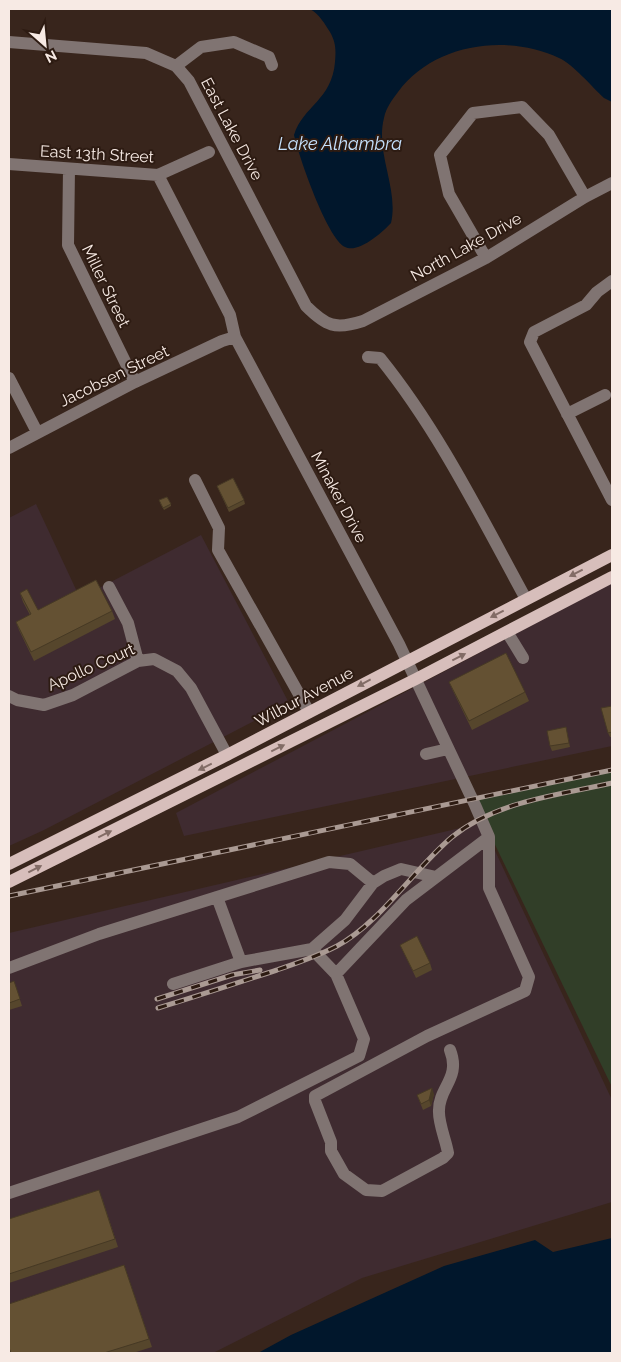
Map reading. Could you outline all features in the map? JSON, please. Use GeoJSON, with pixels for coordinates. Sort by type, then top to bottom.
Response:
{"type":"FeatureCollection","features":[{"type":"Feature","properties":{"kind":"main road","name":"Wilbur Avenue"},"geometry":{"type":"LineString","coordinates":[[9,864],[227,756],[407,660],[612,555]]}},
{"type":"Feature","properties":{"kind":"main road","name":"Wilbur Avenue"},"geometry":{"type":"LineString","coordinates":[[9,882],[416,679],[612,578]]}},
{"type":"Feature","properties":{"kind":"main road"},"geometry":{"type":"LineString","coordinates":[[227,756],[234,770]]}},
{"type":"Feature","properties":{"kind":"street","name":"East Lake Drive"},"geometry":{"type":"LineString","coordinates":[[9,42],[146,53],[176,66],[190,81],[306,306],[318,318],[331,326]]}},
{"type":"Feature","properties":{"kind":"street"},"geometry":{"type":"LineString","coordinates":[[176,66],[201,47],[234,42],[269,57],[272,65]]}},
{"type":"Feature","properties":{"kind":"street"},"geometry":{"type":"LineString","coordinates":[[486,258],[449,194],[440,156],[473,113],[522,107],[549,135],[585,197]]}},
{"type":"Feature","properties":{"kind":"street","name":"East 13th Street"},"geometry":{"type":"LineString","coordinates":[[9,164],[69,170],[158,175],[209,152]]}},
{"type":"Feature","properties":{"kind":"street","name":"Miller Street"},"geometry":{"type":"LineString","coordinates":[[69,170],[68,245],[135,382]]}},
{"type":"Feature","properties":{"kind":"street","name":"Minaker Drive"},"geometry":{"type":"LineString","coordinates":[[158,175],[230,315],[236,337],[407,660],[489,836]]}},
{"type":"Feature","properties":{"kind":"street","name":"North Lake Drive"},"geometry":{"type":"LineString","coordinates":[[331,326],[345,327],[363,321],[486,258],[585,197],[612,183]]}},
{"type":"Feature","properties":{"kind":"street"},"geometry":{"type":"LineString","coordinates":[[612,281],[597,292],[586,304],[534,332],[530,342],[612,500]]}},
{"type":"Feature","properties":{"kind":"street","name":"Jacobsen Street"},"geometry":{"type":"LineString","coordinates":[[9,448],[135,382],[222,341],[236,337]]}},
{"type":"Feature","properties":{"kind":"street"},"geometry":{"type":"LineString","coordinates":[[368,357],[380,358],[410,401],[479,508],[526,599]]}},
{"type":"Feature","properties":{"kind":"street"},"geometry":{"type":"LineString","coordinates":[[9,378],[37,432]]}},
{"type":"Feature","properties":{"kind":"street"},"geometry":{"type":"LineString","coordinates":[[567,414],[605,395]]}},
{"type":"Feature","properties":{"kind":"street"},"geometry":{"type":"LineString","coordinates":[[195,480],[219,528],[218,550],[309,712]]}},
{"type":"Feature","properties":{"kind":"street"},"geometry":{"type":"LineString","coordinates":[[109,587],[128,623],[138,661]]}},
{"type":"Feature","properties":{"kind":"street"},"geometry":{"type":"LineString","coordinates":[[507,632],[523,658]]}},
{"type":"Feature","properties":{"kind":"street","name":"Apollo Court"},"geometry":{"type":"LineString","coordinates":[[9,696],[18,700],[44,705],[73,695],[138,661],[154,660],[177,671],[191,688],[227,756]]}},
{"type":"Feature","properties":{"kind":"street"},"geometry":{"type":"LineString","coordinates":[[426,754],[448,749]]}},
{"type":"Feature","properties":{"kind":"street"},"geometry":{"type":"LineString","coordinates":[[336,974],[406,900],[489,836]]}},
{"type":"Feature","properties":{"kind":"street"},"geometry":{"type":"LineString","coordinates":[[440,1030],[454,1064],[452,1075],[438,1110],[448,1153],[443,1158],[382,1191],[366,1190],[346,1176],[331,1150],[331,1142],[315,1102],[315,1096],[440,1030],[525,991],[529,981],[528,974],[489,888],[489,836]]}},
{"type":"Feature","properties":{"kind":"street"},"geometry":{"type":"LineString","coordinates":[[9,968],[99,934],[329,862],[350,864],[373,884]]}},
{"type":"Feature","properties":{"kind":"street"},"geometry":{"type":"LineString","coordinates":[[173,984],[241,962],[312,949],[345,920],[373,884],[401,869],[436,877]]}},
{"type":"Feature","properties":{"kind":"street"},"geometry":{"type":"LineString","coordinates":[[217,897],[241,962]]}},
{"type":"Feature","properties":{"kind":"street"},"geometry":{"type":"LineString","coordinates":[[9,1194],[238,1117],[358,1056],[364,1039],[336,974],[312,949]]}},
{"type":"Feature","properties":{"kind":"shaded area"},"geometry":{"type":"Polygon","coordinates":[[[36,504],[80,598],[201,535],[289,703],[44,830],[9,846],[9,518],[36,504]]]}},
{"type":"Feature","properties":{"kind":"shaded area"},"geometry":{"type":"Polygon","coordinates":[[[612,583],[612,746],[184,836],[176,813],[612,583]]]}},
{"type":"Feature","properties":{"kind":"shaded area"},"geometry":{"type":"Polygon","coordinates":[[[482,823],[612,1100],[612,1202],[362,1278],[213,1353],[9,1353],[9,933],[482,823]]]}},
{"type":"Feature","properties":{"kind":"green space"},"geometry":{"type":"Polygon","coordinates":[[[612,770],[612,1087],[473,799],[612,770]]]}},
{"type":"Feature","properties":{"kind":"water","name":"Lake Alhambra"},"geometry":{"type":"Polygon","coordinates":[[[310,9],[612,9],[612,102],[604,98],[576,70],[564,61],[538,50],[494,45],[450,54],[430,63],[413,76],[398,92],[391,101],[384,118],[382,144],[392,197],[391,223],[382,232],[363,245],[350,248],[345,247],[338,241],[322,213],[294,135],[298,125],[329,85],[335,62],[335,47],[332,36],[322,19],[310,9]]]}},
{"type":"Feature","properties":{"kind":"water"},"geometry":{"type":"Polygon","coordinates":[[[612,1238],[612,1353],[258,1353],[291,1335],[444,1266],[535,1240],[553,1252],[612,1238]]]}},
{"type":"Feature","properties":{"kind":"building"},"geometry":{"type":"Polygon","coordinates":[[[233,478],[244,500],[228,508],[217,486],[233,478]]]}},
{"type":"Feature","properties":{"kind":"building"},"geometry":{"type":"Polygon","coordinates":[[[167,497],[171,504],[163,508],[159,500],[167,497]]]}},
{"type":"Feature","properties":{"kind":"building"},"geometry":{"type":"Polygon","coordinates":[[[96,580],[112,611],[31,652],[16,622],[31,614],[20,593],[27,589],[38,610],[96,580]]]}},
{"type":"Feature","properties":{"kind":"building"},"geometry":{"type":"Polygon","coordinates":[[[506,653],[525,692],[469,721],[449,682],[506,653]]]}},
{"type":"Feature","properties":{"kind":"building"},"geometry":{"type":"Polygon","coordinates":[[[612,706],[612,732],[608,733],[601,708],[612,706]]]}},
{"type":"Feature","properties":{"kind":"building"},"geometry":{"type":"Polygon","coordinates":[[[566,727],[569,743],[550,746],[547,731],[566,727]]]}},
{"type":"Feature","properties":{"kind":"building"},"geometry":{"type":"Polygon","coordinates":[[[417,936],[430,963],[413,971],[400,945],[417,936]]]}},
{"type":"Feature","properties":{"kind":"building"},"geometry":{"type":"Polygon","coordinates":[[[14,981],[20,999],[9,1003],[9,983],[14,981]]]}},
{"type":"Feature","properties":{"kind":"building"},"geometry":{"type":"Polygon","coordinates":[[[432,1088],[429,1100],[421,1104],[417,1095],[432,1088]]]}},
{"type":"Feature","properties":{"kind":"building"},"geometry":{"type":"Polygon","coordinates":[[[99,1190],[115,1239],[9,1274],[9,1219],[99,1190]]]}},
{"type":"Feature","properties":{"kind":"building"},"geometry":{"type":"Polygon","coordinates":[[[124,1265],[149,1339],[104,1353],[11,1353],[9,1348],[9,1304],[124,1265]]]}},
{"type":"Feature","properties":{"kind":"railway"},"geometry":{"type":"LineString","coordinates":[[9,896],[612,770]]}},
{"type":"Feature","properties":{"kind":"railway"},"geometry":{"type":"LineString","coordinates":[[158,1008],[277,970],[337,946],[368,924],[452,837],[488,815],[529,801],[612,783]]}},
{"type":"Feature","properties":{"kind":"railway"},"geometry":{"type":"LineString","coordinates":[[157,999],[232,975],[260,970]]}}]}
